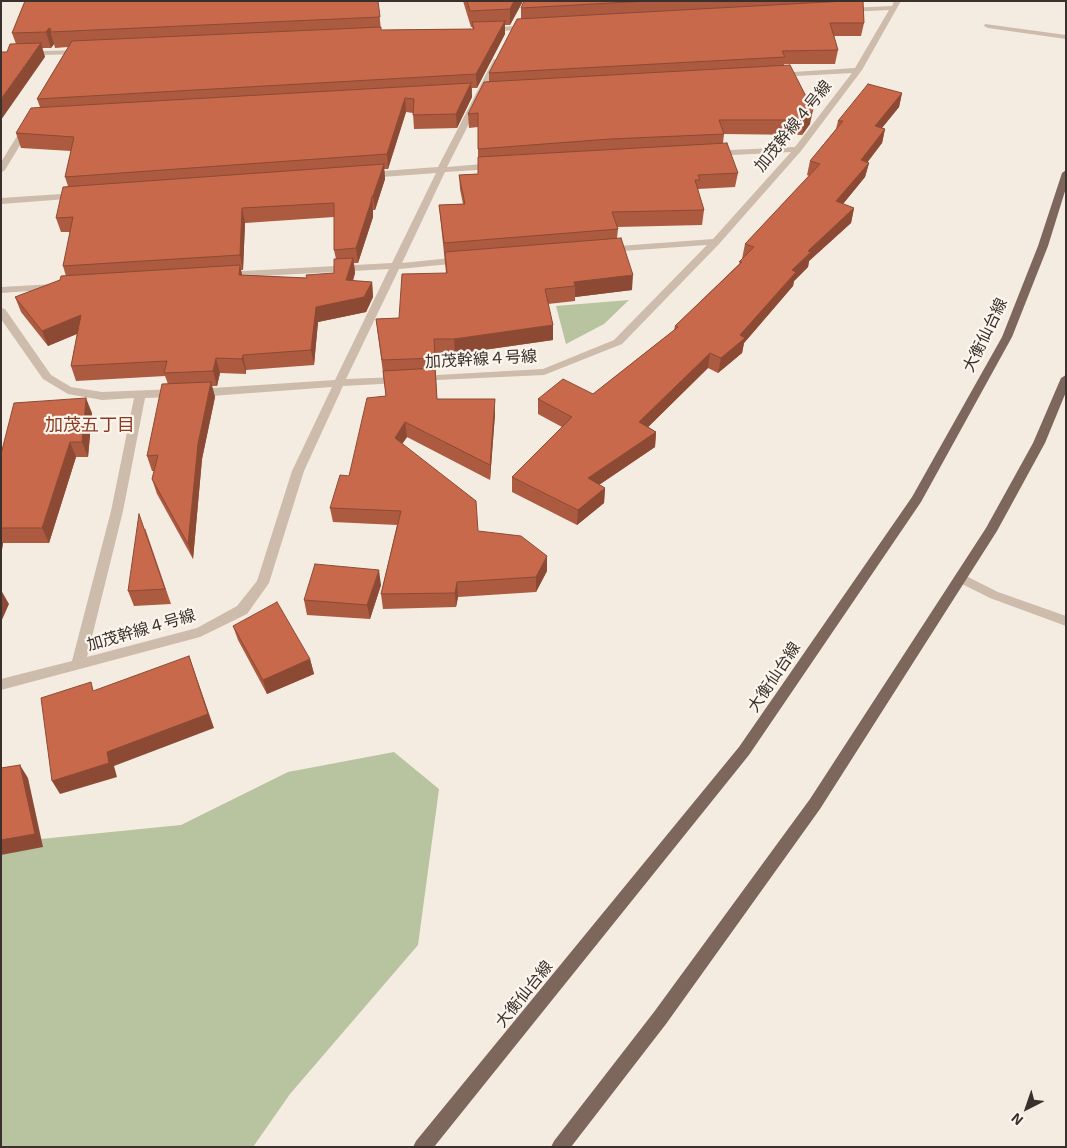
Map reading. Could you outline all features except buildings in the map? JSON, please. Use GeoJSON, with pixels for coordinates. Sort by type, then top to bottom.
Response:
{"type":"FeatureCollection","features":[{"type":"Feature","properties":{"kind":"main road","name":"大衡仙台線"},"geometry":{"type":"LineString","coordinates":[[422,1147],[744,751],[917,499],[1007,337],[1043,246],[1066,173]]}},
{"type":"Feature","properties":{"kind":"main road"},"geometry":{"type":"LineString","coordinates":[[560,1147],[660,1018],[815,804],[991,531],[1039,443],[1066,378]]}},
{"type":"Feature","properties":{"kind":"street"},"geometry":{"type":"LineString","coordinates":[[836,11],[897,5]]}},
{"type":"Feature","properties":{"kind":"street","name":"加茂幹線４号線"},"geometry":{"type":"LineString","coordinates":[[1,685],[200,632],[242,610],[263,583],[298,471],[339,383],[544,372],[618,342],[716,242],[798,149],[858,70],[897,5]]}},
{"type":"Feature","properties":{"kind":"street"},"geometry":{"type":"LineString","coordinates":[[512,32],[519,19]]}},
{"type":"Feature","properties":{"kind":"street"},"geometry":{"type":"LineString","coordinates":[[988,26],[1066,37]]}},
{"type":"Feature","properties":{"kind":"street"},"geometry":{"type":"LineString","coordinates":[[476,30],[512,32],[534,27]]}},
{"type":"Feature","properties":{"kind":"street"},"geometry":{"type":"LineString","coordinates":[[1,54],[92,51]]}},
{"type":"Feature","properties":{"kind":"street"},"geometry":{"type":"LineString","coordinates":[[67,60],[72,52]]}},
{"type":"Feature","properties":{"kind":"street"},"geometry":{"type":"LineString","coordinates":[[1,312],[47,377],[68,390],[102,396],[231,391],[339,383],[442,169],[475,93],[502,52]]}},
{"type":"Feature","properties":{"kind":"street"},"geometry":{"type":"LineString","coordinates":[[773,76],[858,70]]}},
{"type":"Feature","properties":{"kind":"street"},"geometry":{"type":"LineString","coordinates":[[475,93],[490,92]]}},
{"type":"Feature","properties":{"kind":"street"},"geometry":{"type":"LineString","coordinates":[[1,170],[32,118]]}},
{"type":"Feature","properties":{"kind":"street"},"geometry":{"type":"LineString","coordinates":[[698,154],[798,149]]}},
{"type":"Feature","properties":{"kind":"street"},"geometry":{"type":"LineString","coordinates":[[355,176],[501,165]]}},
{"type":"Feature","properties":{"kind":"street"},"geometry":{"type":"LineString","coordinates":[[1,201],[91,195]]}},
{"type":"Feature","properties":{"kind":"street"},"geometry":{"type":"LineString","coordinates":[[597,250],[716,242]]}},
{"type":"Feature","properties":{"kind":"street"},"geometry":{"type":"LineString","coordinates":[[210,276],[396,266],[472,259]]}},
{"type":"Feature","properties":{"kind":"street"},"geometry":{"type":"LineString","coordinates":[[1,290],[61,286]]}},
{"type":"Feature","properties":{"kind":"street"},"geometry":{"type":"LineString","coordinates":[[78,665],[117,511],[140,394]]}},
{"type":"Feature","properties":{"kind":"street"},"geometry":{"type":"LineString","coordinates":[[960,578],[994,595],[1066,621]]}},
{"type":"Feature","properties":{"kind":"green space"},"geometry":{"type":"Polygon","coordinates":[[[629,300],[604,324],[566,344],[556,306],[629,300]]]}},
{"type":"Feature","properties":{"kind":"green space"},"geometry":{"type":"Polygon","coordinates":[[[394,752],[439,789],[418,945],[290,1094],[253,1147],[1,1147],[1,843],[181,825],[288,772],[394,752]]]}},
{"type":"Feature","properties":{"kind":"district","name":"加茂五丁目"},"geometry":{"type":"Point","coordinates":[90,425]}}]}
